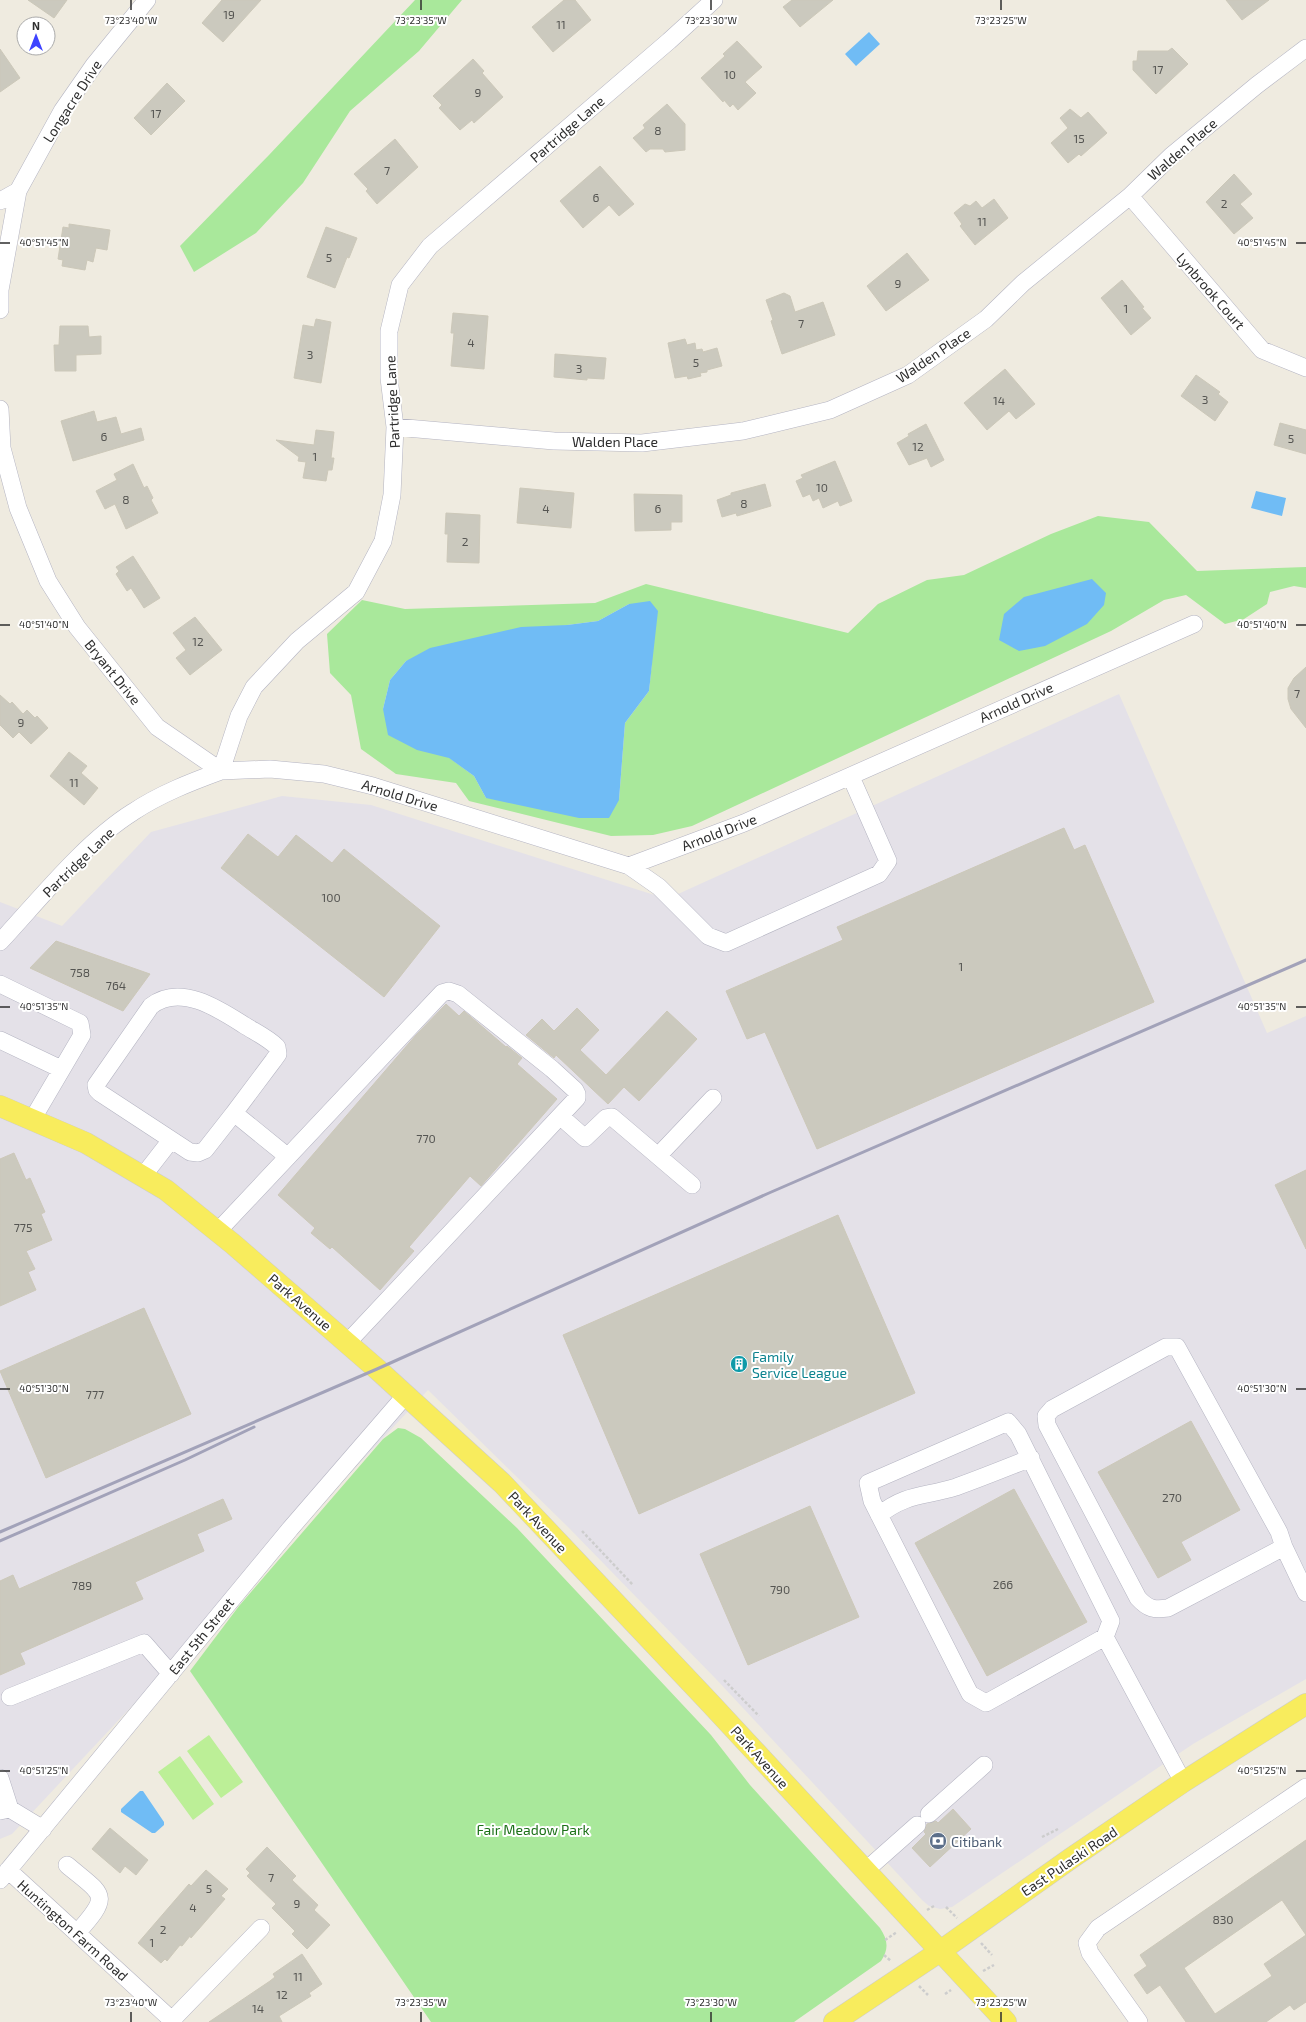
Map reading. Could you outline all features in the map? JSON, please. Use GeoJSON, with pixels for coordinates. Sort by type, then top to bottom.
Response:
{"type":"FeatureCollection","features":[{"type":"Feature","properties":{"kind":"main road","name":"Park Avenue"},"geometry":{"type":"LineString","coordinates":[[0,1106],[86,1143],[166,1190],[218,1231],[347,1343],[502,1483],[710,1703],[939,1952],[1006,2022]]}},
{"type":"Feature","properties":{"kind":"main road","name":"East Pulaski Road"},"geometry":{"type":"LineString","coordinates":[[834,2022],[939,1952],[968,1930],[1183,1782],[1306,1704]]}},
{"type":"Feature","properties":{"kind":"street","name":"Longacre Drive"},"geometry":{"type":"LineString","coordinates":[[18,191],[62,111],[94,65],[147,0]]}},
{"type":"Feature","properties":{"kind":"street","name":"Partridge Lane"},"geometry":{"type":"LineString","coordinates":[[0,942],[91,845],[132,812],[175,788],[221,771],[239,716],[254,687],[297,641],[356,592],[383,541],[392,495],[395,427],[389,378],[389,331],[400,285],[430,246],[663,46],[714,0]]}},
{"type":"Feature","properties":{"kind":"street","name":"Walden Place"},"geometry":{"type":"LineString","coordinates":[[395,427],[554,441],[642,443],[743,431],[830,410],[914,371],[986,319],[1023,283],[1130,196],[1171,156],[1257,85],[1306,48]]}},
{"type":"Feature","properties":{"kind":"street"},"geometry":{"type":"LineString","coordinates":[[0,201],[18,191]]}},
{"type":"Feature","properties":{"kind":"street"},"geometry":{"type":"LineString","coordinates":[[0,310],[0,290],[18,191]]}},
{"type":"Feature","properties":{"kind":"street","name":"Lynbrook Court"},"geometry":{"type":"LineString","coordinates":[[1130,196],[1262,350],[1306,368]]}},
{"type":"Feature","properties":{"kind":"street","name":"Bryant Drive"},"geometry":{"type":"LineString","coordinates":[[0,409],[2,448],[18,508],[48,581],[77,627],[157,727],[221,771]]}},
{"type":"Feature","properties":{"kind":"street","name":"Arnold Drive"},"geometry":{"type":"LineString","coordinates":[[221,771],[270,769],[324,774],[372,786],[629,866],[744,823],[851,777],[1194,624]]}},
{"type":"Feature","properties":{"kind":"street"},"geometry":{"type":"LineString","coordinates":[[629,866],[659,887],[708,936],[726,943],[879,874],[888,861],[851,777]]}},
{"type":"Feature","properties":{"kind":"street"},"geometry":{"type":"LineString","coordinates":[[1,987],[80,1023],[82,1035],[32,1120]]}},
{"type":"Feature","properties":{"kind":"street"},"geometry":{"type":"LineString","coordinates":[[218,1231],[442,993],[449,991],[458,994],[552,1069],[575,1090],[577,1094],[576,1098],[347,1343]]}},
{"type":"Feature","properties":{"kind":"street"},"geometry":{"type":"LineString","coordinates":[[170,997],[186,998],[212,1005],[277,1048],[278,1054],[234,1113],[205,1150],[198,1153],[190,1152],[100,1093],[97,1090],[96,1085],[152,1006],[160,999],[170,997]]}},
{"type":"Feature","properties":{"kind":"street"},"geometry":{"type":"LineString","coordinates":[[0,1040],[61,1070]]}},
{"type":"Feature","properties":{"kind":"street"},"geometry":{"type":"LineString","coordinates":[[658,1156],[713,1098]]}},
{"type":"Feature","properties":{"kind":"street"},"geometry":{"type":"LineString","coordinates":[[234,1113],[287,1156]]}},
{"type":"Feature","properties":{"kind":"street"},"geometry":{"type":"LineString","coordinates":[[560,1116],[585,1138],[606,1118],[612,1117],[692,1185]]}},
{"type":"Feature","properties":{"kind":"street"},"geometry":{"type":"LineString","coordinates":[[143,1176],[171,1140]]}},
{"type":"Feature","properties":{"kind":"street"},"geometry":{"type":"LineString","coordinates":[[1284,1546],[1168,1608],[1156,1610],[1146,1607],[1138,1598],[1047,1425],[1046,1416],[1052,1409],[1166,1347],[1177,1347],[1279,1532],[1306,1593]]}},
{"type":"Feature","properties":{"kind":"street","name":"East 5th Street"},"geometry":{"type":"LineString","coordinates":[[4,1875],[43,1830],[285,1535],[405,1396]]}},
{"type":"Feature","properties":{"kind":"street"},"geometry":{"type":"LineString","coordinates":[[1008,1422],[1018,1434],[1031,1458],[1111,1620],[1105,1637],[986,1703],[970,1694],[879,1516],[872,1501],[868,1483],[1008,1422]]}},
{"type":"Feature","properties":{"kind":"street"},"geometry":{"type":"LineString","coordinates":[[879,1516],[892,1505],[910,1497],[954,1487],[1031,1458]]}},
{"type":"Feature","properties":{"kind":"street"},"geometry":{"type":"LineString","coordinates":[[1105,1637],[1183,1782]]}},
{"type":"Feature","properties":{"kind":"street"},"geometry":{"type":"LineString","coordinates":[[10,1698],[144,1643],[171,1674]]}},
{"type":"Feature","properties":{"kind":"street"},"geometry":{"type":"LineString","coordinates":[[865,1871],[984,1765]]}},
{"type":"Feature","properties":{"kind":"street"},"geometry":{"type":"LineString","coordinates":[[0,1778],[5,1810],[43,1830]]}},
{"type":"Feature","properties":{"kind":"street"},"geometry":{"type":"LineString","coordinates":[[1139,2022],[1090,1953],[1087,1943],[1098,1928],[1306,1787]]}},
{"type":"Feature","properties":{"kind":"street"},"geometry":{"type":"LineString","coordinates":[[67,1865],[97,1891],[100,1898],[96,1912],[77,1933]]}},
{"type":"Feature","properties":{"kind":"street","name":"Huntington Farm Road"},"geometry":{"type":"LineString","coordinates":[[4,1875],[77,1933],[173,2021]]}},
{"type":"Feature","properties":{"kind":"street"},"geometry":{"type":"LineString","coordinates":[[173,2021],[261,1928]]}},
{"type":"Feature","properties":{"kind":"path"},"geometry":{"type":"LineString","coordinates":[[582,1531],[633,1585]]}},
{"type":"Feature","properties":{"kind":"path"},"geometry":{"type":"LineString","coordinates":[[724,1680],[759,1716]]}},
{"type":"Feature","properties":{"kind":"path"},"geometry":{"type":"LineString","coordinates":[[1042,1837],[1058,1829]]}},
{"type":"Feature","properties":{"kind":"shaded area"},"geometry":{"type":"Polygon","coordinates":[[[1119,694],[1267,1033],[1306,1016],[1306,1679],[1193,1744],[952,1907],[940,1909],[929,1906],[715,1678],[569,1528],[428,1390],[12,1834],[0,1839],[0,902],[62,926],[151,832],[282,796],[371,805],[667,899],[1119,694]]]}},
{"type":"Feature","properties":{"kind":"green space"},"geometry":{"type":"Polygon","coordinates":[[[415,0],[462,0],[419,51],[350,111],[303,183],[256,233],[194,272],[180,246],[269,155],[415,0]]]}},
{"type":"Feature","properties":{"kind":"green space"},"geometry":{"type":"Polygon","coordinates":[[[1098,516],[1149,522],[1197,571],[1306,567],[1306,588],[1294,586],[1270,592],[1267,604],[1244,619],[1225,624],[1186,595],[1164,600],[1111,631],[692,826],[653,835],[611,836],[469,801],[456,783],[396,774],[361,749],[351,695],[330,673],[327,634],[362,600],[405,609],[595,603],[646,584],[848,633],[878,604],[927,580],[964,575],[1051,534],[1098,516]],[[629,604],[598,621],[567,625],[406,661],[390,680],[383,709],[474,776],[486,798],[619,800],[625,723],[649,691],[652,662],[629,604]]]}},
{"type":"Feature","properties":{"kind":"green space","name":"Fair Meadow Park"},"geometry":{"type":"Polygon","coordinates":[[[398,1428],[405,1429],[421,1438],[517,1528],[711,1735],[750,1785],[880,1928],[886,1941],[884,1957],[881,1961],[794,2022],[431,2022],[190,1671],[239,1606],[383,1439],[398,1428]]]}},
{"type":"Feature","properties":{"kind":"green space"},"geometry":{"type":"Polygon","coordinates":[[[209,1735],[243,1782],[221,1798],[187,1751],[209,1735]]]}},
{"type":"Feature","properties":{"kind":"green space"},"geometry":{"type":"Polygon","coordinates":[[[180,1756],[214,1804],[193,1820],[158,1772],[180,1756]]]}},
{"type":"Feature","properties":{"kind":"water"},"geometry":{"type":"Polygon","coordinates":[[[869,32],[880,44],[856,66],[845,54],[869,32]]]}},
{"type":"Feature","properties":{"kind":"water"},"geometry":{"type":"Polygon","coordinates":[[[1256,491],[1286,498],[1282,516],[1251,508],[1256,491]]]}},
{"type":"Feature","properties":{"kind":"water"},"geometry":{"type":"Polygon","coordinates":[[[1092,579],[1106,593],[1104,605],[1087,624],[1045,646],[1019,651],[999,640],[1004,614],[1024,597],[1092,579]]]}},
{"type":"Feature","properties":{"kind":"water"},"geometry":{"type":"Polygon","coordinates":[[[650,601],[658,611],[649,691],[625,723],[619,800],[609,818],[579,818],[486,798],[474,776],[449,758],[417,750],[388,735],[383,709],[390,680],[406,661],[430,648],[521,627],[567,625],[598,621],[629,604],[650,601]]]}},
{"type":"Feature","properties":{"kind":"water"},"geometry":{"type":"Polygon","coordinates":[[[140,1791],[143,1791],[164,1822],[164,1825],[155,1833],[152,1833],[121,1812],[121,1809],[140,1791]]]}},
{"type":"Feature","properties":{"kind":"building"},"geometry":{"type":"Polygon","coordinates":[[[28,0],[67,0],[55,16],[51,16],[28,0]]]}},
{"type":"Feature","properties":{"kind":"building"},"geometry":{"type":"Polygon","coordinates":[[[222,0],[261,0],[223,42],[202,23],[222,0]]]}},
{"type":"Feature","properties":{"kind":"building"},"geometry":{"type":"Polygon","coordinates":[[[564,0],[575,0],[591,20],[553,52],[532,27],[564,0]]]}},
{"type":"Feature","properties":{"kind":"building"},"geometry":{"type":"Polygon","coordinates":[[[792,0],[833,0],[800,27],[783,7],[792,0]]]}},
{"type":"Feature","properties":{"kind":"building"},"geometry":{"type":"Polygon","coordinates":[[[1226,0],[1269,0],[1242,20],[1226,0]]]}},
{"type":"Feature","properties":{"kind":"building"},"geometry":{"type":"Polygon","coordinates":[[[737,41],[762,67],[745,82],[756,93],[738,110],[733,104],[730,107],[724,100],[723,102],[701,78],[725,56],[723,54],[737,41]]]}},
{"type":"Feature","properties":{"kind":"building"},"geometry":{"type":"Polygon","coordinates":[[[1172,48],[1188,64],[1156,94],[1133,70],[1133,61],[1137,61],[1138,51],[1168,51],[1172,48]]]}},
{"type":"Feature","properties":{"kind":"building"},"geometry":{"type":"Polygon","coordinates":[[[0,49],[20,78],[0,92],[0,49]]]}},
{"type":"Feature","properties":{"kind":"building"},"geometry":{"type":"Polygon","coordinates":[[[473,59],[484,71],[482,73],[503,97],[474,123],[472,120],[460,130],[439,108],[442,105],[433,96],[473,59]]]}},
{"type":"Feature","properties":{"kind":"building"},"geometry":{"type":"Polygon","coordinates":[[[167,83],[185,101],[151,135],[134,118],[167,83]]]}},
{"type":"Feature","properties":{"kind":"building"},"geometry":{"type":"Polygon","coordinates":[[[667,104],[685,124],[685,150],[665,152],[663,149],[650,149],[646,152],[633,138],[645,128],[643,125],[667,104]]]}},
{"type":"Feature","properties":{"kind":"building"},"geometry":{"type":"Polygon","coordinates":[[[1070,109],[1081,118],[1088,112],[1107,133],[1081,156],[1079,154],[1068,163],[1051,143],[1068,128],[1060,118],[1070,109]]]}},
{"type":"Feature","properties":{"kind":"building"},"geometry":{"type":"Polygon","coordinates":[[[395,139],[418,167],[377,204],[366,191],[368,189],[354,174],[395,139]]]}},
{"type":"Feature","properties":{"kind":"building"},"geometry":{"type":"Polygon","coordinates":[[[600,166],[634,204],[619,216],[609,205],[583,228],[560,201],[600,166]]]}},
{"type":"Feature","properties":{"kind":"building"},"geometry":{"type":"Polygon","coordinates":[[[1234,174],[1252,194],[1240,204],[1253,218],[1234,234],[1206,202],[1234,174]]]}},
{"type":"Feature","properties":{"kind":"building"},"geometry":{"type":"Polygon","coordinates":[[[994,199],[1008,218],[975,245],[960,226],[962,224],[954,213],[965,204],[970,206],[976,201],[982,208],[994,199]]]}},
{"type":"Feature","properties":{"kind":"building"},"geometry":{"type":"Polygon","coordinates":[[[69,224],[110,230],[107,250],[96,248],[93,262],[87,260],[85,270],[62,266],[63,260],[58,259],[63,227],[69,228],[69,224]]]}},
{"type":"Feature","properties":{"kind":"building"},"geometry":{"type":"Polygon","coordinates":[[[326,227],[357,238],[349,258],[347,257],[335,288],[307,277],[326,227]]]}},
{"type":"Feature","properties":{"kind":"building"},"geometry":{"type":"Polygon","coordinates":[[[907,253],[929,280],[886,311],[867,286],[907,253]]]}},
{"type":"Feature","properties":{"kind":"building"},"geometry":{"type":"Polygon","coordinates":[[[1122,280],[1151,318],[1131,335],[1101,298],[1122,280]]]}},
{"type":"Feature","properties":{"kind":"building"},"geometry":{"type":"Polygon","coordinates":[[[784,293],[790,296],[795,312],[823,302],[835,335],[782,354],[766,300],[784,293]]]}},
{"type":"Feature","properties":{"kind":"building"},"geometry":{"type":"Polygon","coordinates":[[[453,313],[488,316],[484,369],[451,366],[454,333],[451,333],[453,313]]]}},
{"type":"Feature","properties":{"kind":"building"},"geometry":{"type":"Polygon","coordinates":[[[316,319],[331,322],[321,383],[294,378],[303,325],[314,327],[316,319]]]}},
{"type":"Feature","properties":{"kind":"building"},"geometry":{"type":"Polygon","coordinates":[[[60,326],[88,326],[89,337],[101,336],[101,354],[76,355],[76,371],[55,371],[54,345],[59,345],[60,326]]]}},
{"type":"Feature","properties":{"kind":"building"},"geometry":{"type":"Polygon","coordinates":[[[685,339],[687,345],[695,343],[696,350],[702,349],[703,352],[717,348],[722,366],[700,373],[701,376],[688,379],[687,376],[675,378],[668,343],[685,339]]]}},
{"type":"Feature","properties":{"kind":"building"},"geometry":{"type":"Polygon","coordinates":[[[555,354],[606,358],[604,379],[587,378],[587,380],[554,377],[555,354]]]}},
{"type":"Feature","properties":{"kind":"building"},"geometry":{"type":"Polygon","coordinates":[[[1005,369],[1035,404],[1016,419],[1009,411],[987,430],[964,403],[1005,369]]]}},
{"type":"Feature","properties":{"kind":"building"},"geometry":{"type":"Polygon","coordinates":[[[1196,375],[1220,392],[1218,394],[1228,402],[1215,421],[1181,396],[1196,375]]]}},
{"type":"Feature","properties":{"kind":"building"},"geometry":{"type":"Polygon","coordinates":[[[94,411],[97,422],[116,417],[121,434],[141,428],[144,440],[73,461],[61,421],[94,411]]]}},
{"type":"Feature","properties":{"kind":"building"},"geometry":{"type":"Polygon","coordinates":[[[1280,423],[1306,430],[1306,454],[1274,445],[1280,423]]]}},
{"type":"Feature","properties":{"kind":"building"},"geometry":{"type":"Polygon","coordinates":[[[926,424],[944,460],[931,467],[927,458],[909,465],[897,443],[909,436],[908,434],[926,424]]]}},
{"type":"Feature","properties":{"kind":"building"},"geometry":{"type":"Polygon","coordinates":[[[316,430],[334,432],[331,458],[334,458],[332,470],[328,470],[326,481],[303,478],[306,462],[298,461],[299,457],[276,440],[314,445],[316,430]]]}},
{"type":"Feature","properties":{"kind":"building"},"geometry":{"type":"Polygon","coordinates":[[[835,461],[852,501],[840,506],[838,501],[823,508],[819,498],[813,501],[810,494],[803,497],[796,481],[803,478],[801,475],[835,461]]]}},
{"type":"Feature","properties":{"kind":"building"},"geometry":{"type":"Polygon","coordinates":[[[133,464],[144,488],[147,486],[153,498],[151,500],[158,513],[126,529],[115,504],[105,509],[96,491],[117,480],[114,474],[133,464]]]}},
{"type":"Feature","properties":{"kind":"building"},"geometry":{"type":"Polygon","coordinates":[[[765,484],[771,506],[737,516],[736,513],[722,517],[717,500],[731,495],[731,493],[765,484]]]}},
{"type":"Feature","properties":{"kind":"building"},"geometry":{"type":"Polygon","coordinates":[[[520,488],[574,493],[571,528],[517,523],[520,488]]]}},
{"type":"Feature","properties":{"kind":"building"},"geometry":{"type":"Polygon","coordinates":[[[634,494],[682,495],[682,522],[671,522],[671,530],[635,531],[634,494]]]}},
{"type":"Feature","properties":{"kind":"building"},"geometry":{"type":"Polygon","coordinates":[[[446,513],[480,515],[479,563],[447,562],[448,534],[445,534],[446,513]]]}},
{"type":"Feature","properties":{"kind":"building"},"geometry":{"type":"Polygon","coordinates":[[[133,556],[160,598],[144,608],[131,588],[127,591],[116,574],[119,571],[116,567],[133,556]]]}},
{"type":"Feature","properties":{"kind":"building"},"geometry":{"type":"Polygon","coordinates":[[[195,617],[222,650],[190,675],[176,658],[186,650],[173,633],[195,617]]]}},
{"type":"Feature","properties":{"kind":"building"},"geometry":{"type":"Polygon","coordinates":[[[1306,667],[1306,728],[1291,709],[1288,699],[1288,688],[1294,678],[1306,667]]]}},
{"type":"Feature","properties":{"kind":"building"},"geometry":{"type":"Polygon","coordinates":[[[0,695],[10,704],[12,702],[23,714],[27,710],[35,718],[37,716],[48,728],[31,744],[19,732],[13,738],[0,725],[0,695]]]}},
{"type":"Feature","properties":{"kind":"building"},"geometry":{"type":"Polygon","coordinates":[[[69,752],[87,766],[81,773],[98,788],[84,805],[50,776],[69,752]]]}},
{"type":"Feature","properties":{"kind":"building"},"geometry":{"type":"Polygon","coordinates":[[[1064,828],[1074,850],[1085,845],[1154,1002],[817,1149],[765,1032],[747,1039],[726,991],[843,940],[837,927],[1064,828]]]}},
{"type":"Feature","properties":{"kind":"building"},"geometry":{"type":"Polygon","coordinates":[[[248,834],[278,857],[296,835],[332,863],[344,849],[440,926],[384,997],[221,868],[248,834]]]}},
{"type":"Feature","properties":{"kind":"building"},"geometry":{"type":"Polygon","coordinates":[[[56,941],[150,974],[123,1011],[30,968],[56,941]]]}},
{"type":"Feature","properties":{"kind":"building"},"geometry":{"type":"Polygon","coordinates":[[[446,1004],[459,1016],[464,1011],[506,1047],[507,1046],[522,1058],[517,1064],[557,1099],[481,1186],[470,1176],[409,1247],[414,1251],[380,1290],[332,1247],[330,1249],[311,1233],[315,1228],[278,1195],[416,1035],[446,1004]]]}},
{"type":"Feature","properties":{"kind":"building"},"geometry":{"type":"Polygon","coordinates":[[[577,1008],[599,1030],[580,1050],[606,1075],[667,1011],[697,1039],[639,1101],[624,1087],[608,1104],[556,1055],[554,1058],[526,1035],[542,1019],[554,1031],[577,1008]]]}},
{"type":"Feature","properties":{"kind":"building"},"geometry":{"type":"Polygon","coordinates":[[[14,1153],[26,1180],[30,1178],[45,1212],[41,1214],[52,1240],[26,1251],[35,1269],[28,1272],[36,1290],[0,1306],[0,1159],[14,1153]]]}},
{"type":"Feature","properties":{"kind":"building"},"geometry":{"type":"Polygon","coordinates":[[[1306,1170],[1306,1249],[1275,1185],[1306,1170]]]}},
{"type":"Feature","properties":{"kind":"building","name":"Family Service League"},"geometry":{"type":"Polygon","coordinates":[[[838,1215],[915,1393],[639,1514],[563,1335],[838,1215]]]}},
{"type":"Feature","properties":{"kind":"building"},"geometry":{"type":"Polygon","coordinates":[[[144,1308],[191,1414],[46,1478],[0,1371],[144,1308]]]}},
{"type":"Feature","properties":{"kind":"building"},"geometry":{"type":"Polygon","coordinates":[[[1191,1421],[1240,1510],[1181,1542],[1191,1560],[1158,1578],[1098,1472],[1191,1421]]]}},
{"type":"Feature","properties":{"kind":"building"},"geometry":{"type":"Polygon","coordinates":[[[1014,1489],[1087,1622],[987,1676],[915,1543],[1014,1489]]]}},
{"type":"Feature","properties":{"kind":"building"},"geometry":{"type":"Polygon","coordinates":[[[223,1499],[232,1519],[197,1534],[204,1551],[135,1582],[143,1599],[20,1653],[25,1664],[0,1675],[0,1581],[13,1575],[19,1589],[223,1499]]]}},
{"type":"Feature","properties":{"kind":"building"},"geometry":{"type":"Polygon","coordinates":[[[810,1506],[859,1617],[748,1665],[700,1554],[810,1506]]]}},
{"type":"Feature","properties":{"kind":"building","name":"Citibank"},"geometry":{"type":"Polygon","coordinates":[[[953,1809],[971,1829],[930,1867],[912,1848],[926,1834],[924,1832],[927,1824],[936,1821],[938,1823],[953,1809]]]}},
{"type":"Feature","properties":{"kind":"building"},"geometry":{"type":"Polygon","coordinates":[[[110,1828],[148,1860],[136,1875],[125,1866],[120,1873],[92,1849],[110,1828]]]}},
{"type":"Feature","properties":{"kind":"building"},"geometry":{"type":"Polygon","coordinates":[[[1306,1840],[1306,1935],[1306,2002],[1294,2010],[1290,2005],[1266,2022],[1186,2022],[1160,1985],[1147,1994],[1134,1975],[1147,1966],[1140,1955],[1306,1840]],[[1282,1900],[1184,1968],[1215,2014],[1272,1976],[1264,1964],[1306,1935],[1282,1900]]]}},
{"type":"Feature","properties":{"kind":"building"},"geometry":{"type":"Polygon","coordinates":[[[267,1847],[296,1876],[292,1880],[318,1905],[314,1910],[330,1925],[307,1949],[292,1934],[295,1931],[272,1908],[276,1904],[247,1876],[250,1873],[246,1869],[267,1847]]]}},
{"type":"Feature","properties":{"kind":"building"},"geometry":{"type":"Polygon","coordinates":[[[206,1870],[228,1889],[221,1896],[225,1899],[191,1938],[190,1936],[182,1946],[180,1945],[167,1961],[165,1959],[161,1963],[138,1943],[189,1884],[191,1886],[206,1870]]]}},
{"type":"Feature","properties":{"kind":"building"},"geometry":{"type":"Polygon","coordinates":[[[302,1954],[322,1984],[309,1993],[311,1996],[279,2016],[282,2022],[209,2022],[270,1981],[275,1977],[273,1974],[302,1954]]]}},
{"type":"Feature","properties":{"kind":"railway"},"geometry":{"type":"LineString","coordinates":[[0,1532],[377,1369],[769,1193],[1306,960]]}},
{"type":"Feature","properties":{"kind":"railway"},"geometry":{"type":"LineString","coordinates":[[0,1541],[185,1460],[254,1427]]}},
{"type":"Feature","properties":{"kind":"place","name":"Family Service League"},"geometry":{"type":"Point","coordinates":[739,1364]}},
{"type":"Feature","properties":{"kind":"place","name":"Citibank"},"geometry":{"type":"Point","coordinates":[938,1841]}}]}
